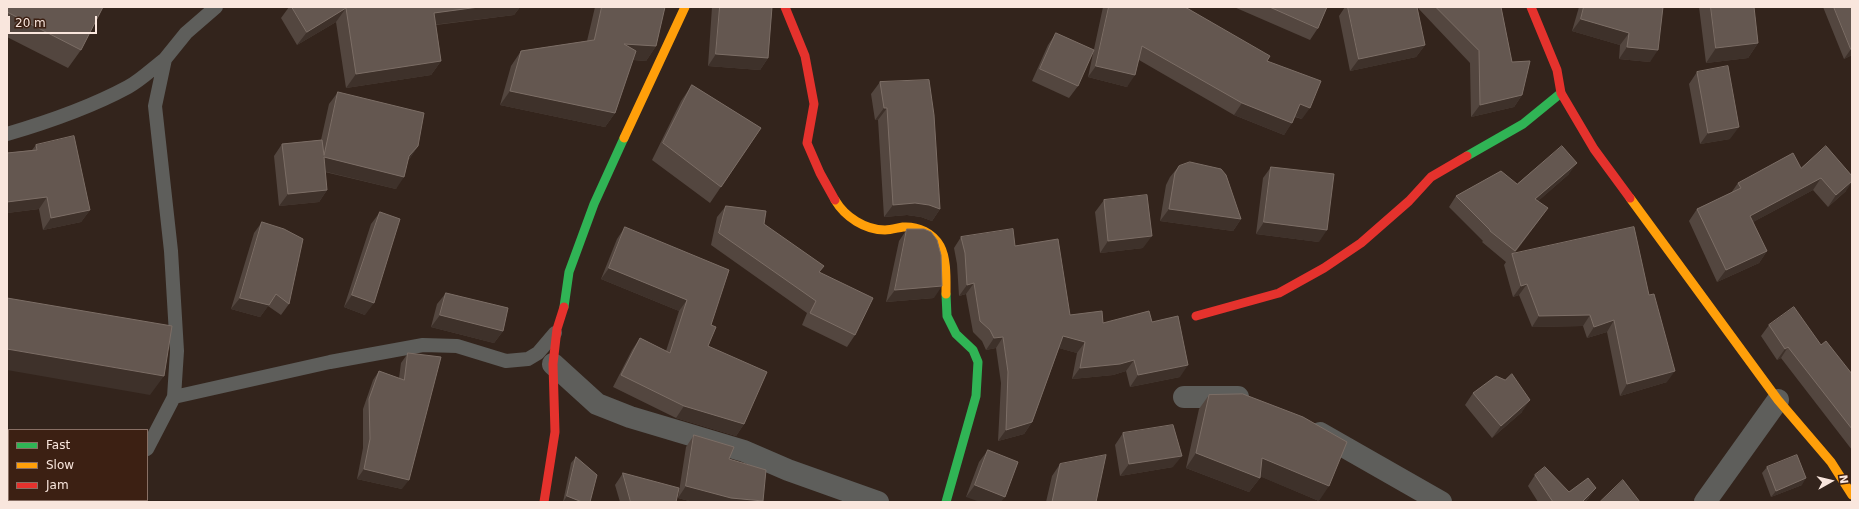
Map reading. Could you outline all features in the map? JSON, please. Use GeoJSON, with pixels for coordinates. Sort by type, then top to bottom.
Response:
{"type":"FeatureCollection","features":[{"type":"Feature","properties":{"kind":"street"},"geometry":{"type":"LineString","coordinates":[[544,502],[555,432],[553,364],[569,272],[594,204],[685,7]]}},
{"type":"Feature","properties":{"kind":"street"},"geometry":{"type":"LineString","coordinates":[[785,7],[805,56],[814,104],[807,143],[820,173],[838,205],[853,220],[869,227],[885,230],[905,227],[918,229],[930,234],[940,246],[944,264],[947,316],[956,334],[973,350],[978,362],[976,396],[946,502]]}},
{"type":"Feature","properties":{"kind":"street"},"geometry":{"type":"LineString","coordinates":[[1531,7],[1557,70],[1562,92],[1594,149],[1778,400],[1831,462],[1852,495]]}},
{"type":"Feature","properties":{"kind":"street"},"geometry":{"type":"LineString","coordinates":[[1196,316],[1279,293],[1324,268],[1361,243],[1409,201],[1431,177],[1449,165],[1522,124],[1562,92]]}},
{"type":"Feature","properties":{"kind":"street"},"geometry":{"type":"LineString","coordinates":[[553,364],[597,404],[630,417],[744,451],[788,470],[878,502]]}},
{"type":"Feature","properties":{"kind":"street"},"geometry":{"type":"LineString","coordinates":[[1184,397],[1235,396],[1256,403]]}},
{"type":"Feature","properties":{"kind":"street"},"geometry":{"type":"LineString","coordinates":[[1705,502],[1778,400]]}},
{"type":"Feature","properties":{"kind":"street"},"geometry":{"type":"LineString","coordinates":[[1304,424],[1441,502]]}},
{"type":"Feature","properties":{"kind":"lane"},"geometry":{"type":"LineString","coordinates":[[7,134],[102,99],[130,86],[165,59],[186,33],[216,7]]}},
{"type":"Feature","properties":{"kind":"lane"},"geometry":{"type":"LineString","coordinates":[[148,447],[174,397],[177,352],[171,258],[155,106],[165,59]]}},
{"type":"Feature","properties":{"kind":"lane"},"geometry":{"type":"LineString","coordinates":[[174,397],[330,362],[423,345],[457,346],[506,360],[528,359],[548,343],[558,329]]}},
{"type":"Feature","properties":{"kind":"building"},"geometry":{"type":"Polygon","coordinates":[[[7,7],[103,7],[81,50],[7,12],[7,7]]]}},
{"type":"Feature","properties":{"kind":"building"},"geometry":{"type":"Polygon","coordinates":[[[292,7],[479,7],[434,13],[441,61],[356,74],[346,8],[307,32],[292,7]]]}},
{"type":"Feature","properties":{"kind":"building"},"geometry":{"type":"Polygon","coordinates":[[[602,7],[665,7],[656,46],[624,44],[636,51],[615,113],[510,91],[521,51],[594,40],[602,7]]]}},
{"type":"Feature","properties":{"kind":"building"},"geometry":{"type":"Polygon","coordinates":[[[720,7],[772,7],[768,58],[716,54],[720,7]]]}},
{"type":"Feature","properties":{"kind":"building"},"geometry":{"type":"Polygon","coordinates":[[[1109,7],[1185,7],[1270,56],[1267,61],[1321,81],[1310,108],[1300,104],[1292,123],[1242,103],[1142,46],[1135,75],[1096,66],[1109,7]]]}},
{"type":"Feature","properties":{"kind":"building"},"geometry":{"type":"Polygon","coordinates":[[[1270,7],[1327,7],[1318,28],[1270,7]]]}},
{"type":"Feature","properties":{"kind":"building"},"geometry":{"type":"Polygon","coordinates":[[[1348,7],[1417,7],[1425,45],[1359,59],[1348,7]]]}},
{"type":"Feature","properties":{"kind":"building"},"geometry":{"type":"Polygon","coordinates":[[[1436,7],[1501,7],[1512,62],[1530,61],[1522,95],[1480,105],[1479,51],[1436,7]]]}},
{"type":"Feature","properties":{"kind":"building"},"geometry":{"type":"Polygon","coordinates":[[[1584,7],[1663,7],[1658,50],[1627,47],[1629,33],[1581,19],[1584,7]]]}},
{"type":"Feature","properties":{"kind":"building"},"geometry":{"type":"Polygon","coordinates":[[[1711,7],[1754,7],[1758,43],[1716,48],[1711,7]]]}},
{"type":"Feature","properties":{"kind":"building"},"geometry":{"type":"Polygon","coordinates":[[[1834,7],[1852,7],[1851,49],[1834,7]]]}},
{"type":"Feature","properties":{"kind":"building"},"geometry":{"type":"Polygon","coordinates":[[[1056,33],[1094,50],[1078,86],[1040,69],[1056,33]]]}},
{"type":"Feature","properties":{"kind":"building"},"geometry":{"type":"Polygon","coordinates":[[[1728,66],[1739,127],[1708,133],[1697,72],[1728,66]]]}},
{"type":"Feature","properties":{"kind":"building"},"geometry":{"type":"Polygon","coordinates":[[[929,80],[934,115],[940,209],[929,205],[915,203],[893,205],[887,108],[884,108],[880,82],[929,80]]]}},
{"type":"Feature","properties":{"kind":"building"},"geometry":{"type":"Polygon","coordinates":[[[692,85],[761,128],[721,187],[663,143],[692,85]]]}},
{"type":"Feature","properties":{"kind":"building"},"geometry":{"type":"Polygon","coordinates":[[[338,92],[424,113],[418,146],[409,156],[404,177],[324,157],[327,190],[288,194],[282,144],[322,140],[324,155],[338,92]]]}},
{"type":"Feature","properties":{"kind":"building"},"geometry":{"type":"Polygon","coordinates":[[[74,136],[90,210],[51,218],[47,197],[7,202],[7,153],[37,150],[36,145],[74,136]]]}},
{"type":"Feature","properties":{"kind":"building"},"geometry":{"type":"Polygon","coordinates":[[[1562,146],[1577,163],[1535,199],[1548,208],[1515,251],[1490,231],[1456,196],[1501,171],[1517,184],[1562,146]]]}},
{"type":"Feature","properties":{"kind":"building"},"geometry":{"type":"Polygon","coordinates":[[[1826,146],[1852,176],[1852,181],[1836,195],[1821,178],[1750,216],[1767,251],[1726,270],[1697,209],[1741,188],[1738,183],[1793,153],[1801,168],[1826,146]]]}},
{"type":"Feature","properties":{"kind":"building"},"geometry":{"type":"Polygon","coordinates":[[[1190,162],[1221,169],[1226,175],[1241,219],[1169,209],[1175,173],[1179,166],[1190,162]]]}},
{"type":"Feature","properties":{"kind":"building"},"geometry":{"type":"Polygon","coordinates":[[[1271,167],[1334,174],[1327,230],[1264,222],[1271,167]]]}},
{"type":"Feature","properties":{"kind":"building"},"geometry":{"type":"Polygon","coordinates":[[[1147,195],[1152,236],[1108,241],[1104,200],[1147,195]]]}},
{"type":"Feature","properties":{"kind":"building"},"geometry":{"type":"Polygon","coordinates":[[[726,206],[766,211],[764,224],[824,266],[819,272],[873,298],[855,335],[810,313],[816,301],[719,233],[726,206]]]}},
{"type":"Feature","properties":{"kind":"building"},"geometry":{"type":"Polygon","coordinates":[[[380,212],[400,219],[374,303],[352,295],[380,212]]]}},
{"type":"Feature","properties":{"kind":"building"},"geometry":{"type":"Polygon","coordinates":[[[262,222],[284,229],[303,239],[289,304],[276,294],[269,305],[240,298],[262,222]]]}},
{"type":"Feature","properties":{"kind":"building"},"geometry":{"type":"Polygon","coordinates":[[[625,227],[729,270],[711,325],[716,327],[708,346],[767,372],[744,424],[684,406],[621,375],[640,338],[670,353],[687,300],[609,268],[625,227]]]}},
{"type":"Feature","properties":{"kind":"building"},"geometry":{"type":"Polygon","coordinates":[[[1634,227],[1649,295],[1654,294],[1675,371],[1627,384],[1614,320],[1594,327],[1590,315],[1539,316],[1527,284],[1521,286],[1512,254],[1634,227]]]}},
{"type":"Feature","properties":{"kind":"building"},"geometry":{"type":"Polygon","coordinates":[[[907,229],[924,229],[931,232],[937,240],[941,255],[942,286],[895,290],[907,229]]]}},
{"type":"Feature","properties":{"kind":"building"},"geometry":{"type":"Polygon","coordinates":[[[1013,229],[1015,246],[1058,239],[1070,315],[1102,311],[1103,323],[1149,311],[1152,322],[1178,316],[1188,365],[1138,375],[1134,360],[1120,364],[1080,368],[1085,342],[1063,336],[1032,422],[1006,430],[1008,372],[1003,337],[994,338],[990,330],[980,321],[974,283],[967,285],[965,253],[961,237],[1013,229]]]}},
{"type":"Feature","properties":{"kind":"building"},"geometry":{"type":"Polygon","coordinates":[[[446,293],[508,308],[503,331],[440,315],[446,293]]]}},
{"type":"Feature","properties":{"kind":"building"},"geometry":{"type":"Polygon","coordinates":[[[7,298],[172,326],[164,376],[7,349],[7,298]]]}},
{"type":"Feature","properties":{"kind":"building"},"geometry":{"type":"Polygon","coordinates":[[[1794,307],[1821,345],[1826,341],[1852,374],[1852,429],[1788,347],[1785,349],[1769,325],[1794,307]]]}},
{"type":"Feature","properties":{"kind":"building"},"geometry":{"type":"Polygon","coordinates":[[[408,353],[441,357],[409,480],[364,469],[370,439],[369,399],[379,371],[404,380],[408,353]]]}},
{"type":"Feature","properties":{"kind":"building"},"geometry":{"type":"Polygon","coordinates":[[[1512,374],[1530,400],[1501,426],[1473,393],[1496,376],[1505,380],[1512,374]]]}},
{"type":"Feature","properties":{"kind":"building"},"geometry":{"type":"Polygon","coordinates":[[[1243,394],[1303,417],[1347,442],[1329,486],[1262,458],[1260,478],[1196,453],[1209,395],[1243,394]]]}},
{"type":"Feature","properties":{"kind":"building"},"geometry":{"type":"Polygon","coordinates":[[[1173,425],[1182,456],[1129,464],[1123,433],[1173,425]]]}},
{"type":"Feature","properties":{"kind":"building"},"geometry":{"type":"Polygon","coordinates":[[[694,435],[734,447],[729,459],[766,470],[763,501],[731,498],[686,486],[694,435]]]}},
{"type":"Feature","properties":{"kind":"building"},"geometry":{"type":"Polygon","coordinates":[[[988,450],[1018,462],[1005,497],[975,485],[988,450]]]}},
{"type":"Feature","properties":{"kind":"building"},"geometry":{"type":"Polygon","coordinates":[[[1106,455],[1096,502],[1052,502],[1060,464],[1106,455]]]}},
{"type":"Feature","properties":{"kind":"building"},"geometry":{"type":"Polygon","coordinates":[[[1797,455],[1806,478],[1776,491],[1767,467],[1797,455]]]}},
{"type":"Feature","properties":{"kind":"building"},"geometry":{"type":"Polygon","coordinates":[[[576,457],[597,475],[590,502],[582,502],[567,496],[576,457]]]}},
{"type":"Feature","properties":{"kind":"building"},"geometry":{"type":"Polygon","coordinates":[[[1545,467],[1569,492],[1588,478],[1596,488],[1582,502],[1553,502],[1535,475],[1545,467]]]}},
{"type":"Feature","properties":{"kind":"building"},"geometry":{"type":"Polygon","coordinates":[[[623,473],[679,488],[676,502],[631,502],[623,473]]]}},
{"type":"Feature","properties":{"kind":"building"},"geometry":{"type":"Polygon","coordinates":[[[1623,480],[1640,502],[1600,502],[1623,480]]]}},
{"type":"Feature","properties":{"kind":"traffic: fast"},"geometry":{"type":"LineString","coordinates":[[1467,156],[1523,124],[1561,93]]}},
{"type":"Feature","properties":{"kind":"traffic: fast"},"geometry":{"type":"LineString","coordinates":[[564,307],[569,272],[594,204],[624,138]]}},
{"type":"Feature","properties":{"kind":"traffic: fast"},"geometry":{"type":"LineString","coordinates":[[946,294],[947,316],[956,334],[973,350],[978,362],[976,396],[946,502]]}},
{"type":"Feature","properties":{"kind":"traffic: slow"},"geometry":{"type":"LineString","coordinates":[[624,138],[685,7]]}},
{"type":"Feature","properties":{"kind":"traffic: slow"},"geometry":{"type":"LineString","coordinates":[[1630,198],[1778,400],[1831,462],[1852,495]]}},
{"type":"Feature","properties":{"kind":"traffic: slow"},"geometry":{"type":"LineString","coordinates":[[835,200],[850,217],[870,228],[885,230],[909,227],[924,231],[933,237],[940,246],[944,257],[946,269],[946,294]]}},
{"type":"Feature","properties":{"kind":"traffic: jam"},"geometry":{"type":"LineString","coordinates":[[785,7],[805,56],[814,104],[807,143],[820,173],[835,200]]}},
{"type":"Feature","properties":{"kind":"traffic: jam"},"geometry":{"type":"LineString","coordinates":[[1531,7],[1557,70],[1561,93],[1594,149],[1630,198]]}},
{"type":"Feature","properties":{"kind":"traffic: jam"},"geometry":{"type":"LineString","coordinates":[[1196,316],[1279,293],[1324,268],[1361,243],[1409,201],[1431,177],[1467,156]]}},
{"type":"Feature","properties":{"kind":"traffic: jam"},"geometry":{"type":"LineString","coordinates":[[544,502],[555,432],[553,364],[557,329],[564,307]]}}]}
